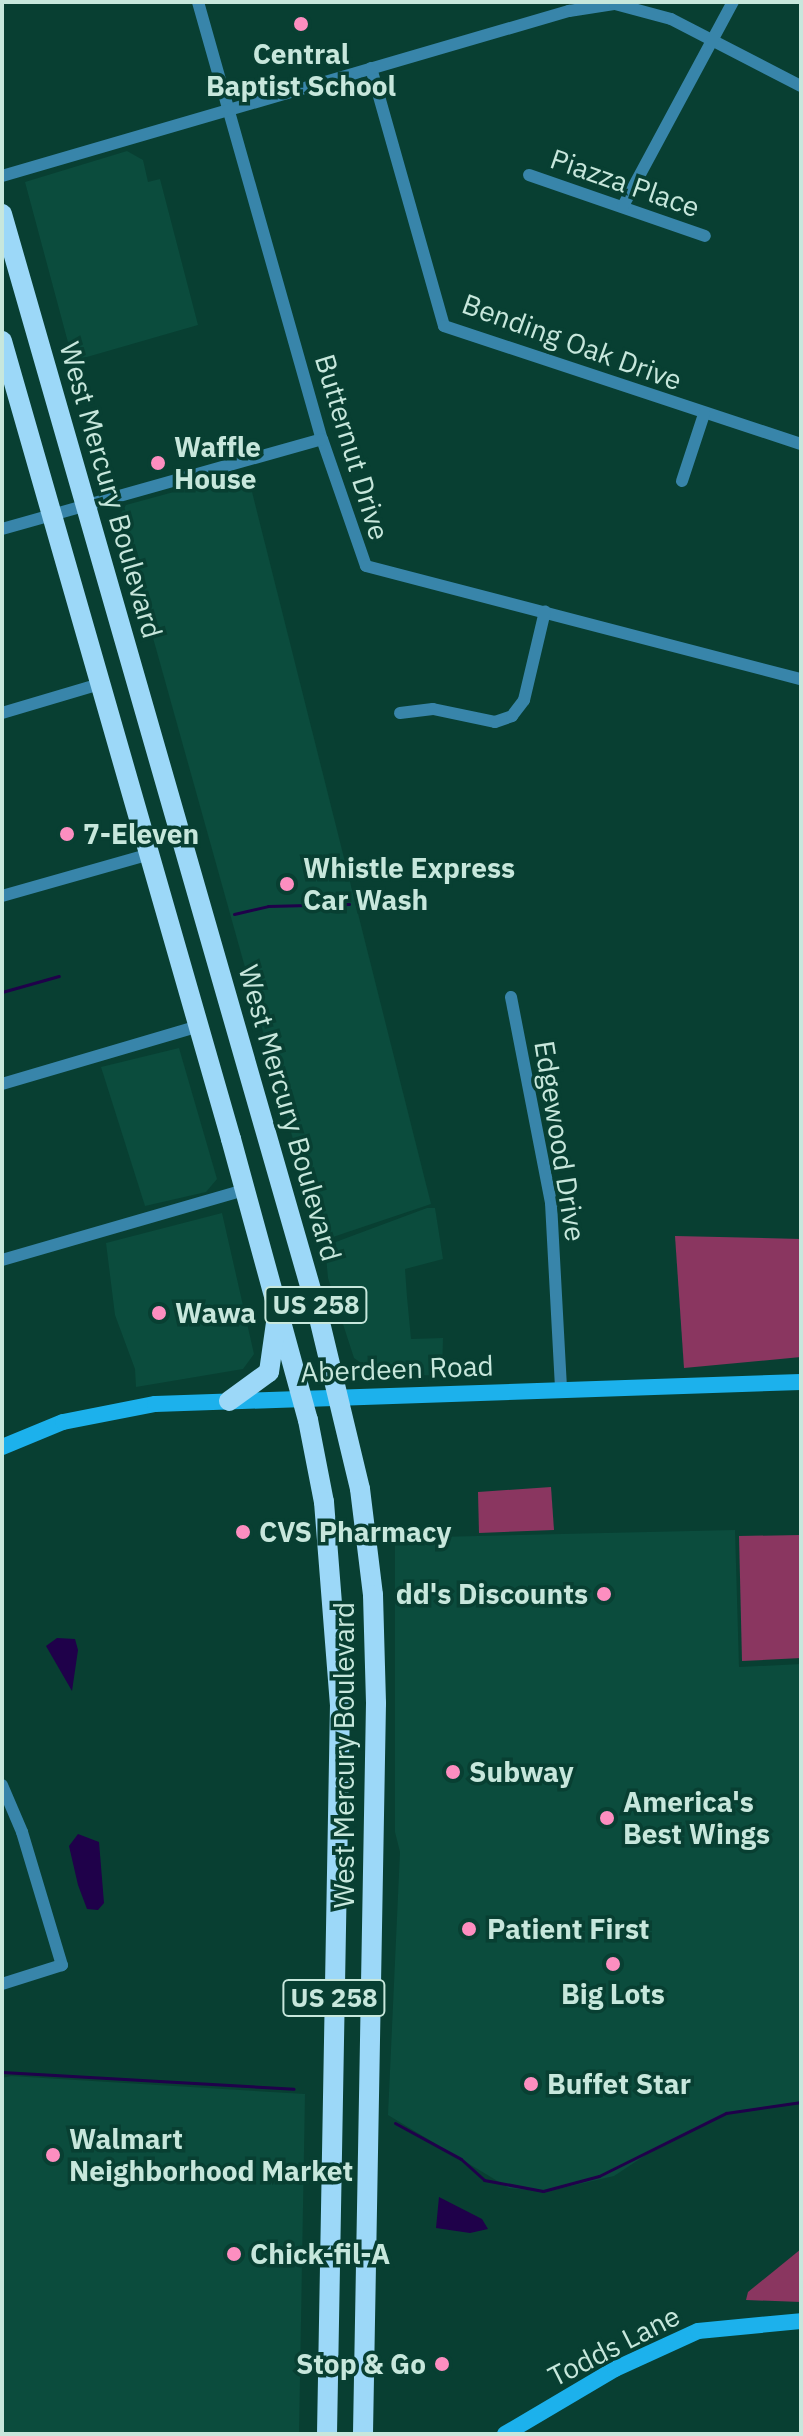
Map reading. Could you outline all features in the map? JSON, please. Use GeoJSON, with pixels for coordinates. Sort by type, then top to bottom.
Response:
{"type":"FeatureCollection","features":[{"type":"Feature","properties":{"kind":"highway","name":"West Mercury Boulevard"},"geometry":{"type":"LineString","coordinates":[[2,214],[341,1397],[366,1528],[376,1657],[363,2434]]}},
{"type":"Feature","properties":{"kind":"highway","name":"West Mercury Boulevard"},"geometry":{"type":"LineString","coordinates":[[3,347],[303,1399],[331,1552],[340,1704],[327,2434]]}},
{"type":"Feature","properties":{"kind":"highway"},"geometry":{"type":"LineString","coordinates":[[229,1401],[269,1372],[277,1307]]}},
{"type":"Feature","properties":{"kind":"main road","name":"Aberdeen Road"},"geometry":{"type":"LineString","coordinates":[[2,1447],[63,1422],[118,1409],[229,1401],[801,1382]]}},
{"type":"Feature","properties":{"kind":"main road","name":"Todds Lane"},"geometry":{"type":"LineString","coordinates":[[505,2434],[615,2369],[698,2331],[801,2321]]}},
{"type":"Feature","properties":{"kind":"street","name":"Butternut Drive"},"geometry":{"type":"LineString","coordinates":[[198,2],[322,439],[366,566],[801,679]]}},
{"type":"Feature","properties":{"kind":"street"},"geometry":{"type":"LineString","coordinates":[[623,206],[733,2]]}},
{"type":"Feature","properties":{"kind":"street"},"geometry":{"type":"LineString","coordinates":[[2,176],[569,11],[615,4],[671,19],[801,86]]}},
{"type":"Feature","properties":{"kind":"street","name":"Bending Oak Drive"},"geometry":{"type":"LineString","coordinates":[[371,68],[444,326],[800,444]]}},
{"type":"Feature","properties":{"kind":"street","name":"Piazza Place"},"geometry":{"type":"LineString","coordinates":[[529,175],[705,236]]}},
{"type":"Feature","properties":{"kind":"street"},"geometry":{"type":"LineString","coordinates":[[682,481],[704,414]]}},
{"type":"Feature","properties":{"kind":"street"},"geometry":{"type":"LineString","coordinates":[[2,529],[322,439]]}},
{"type":"Feature","properties":{"kind":"street"},"geometry":{"type":"LineString","coordinates":[[400,713],[433,709],[495,722],[512,716],[524,700],[545,611]]}},
{"type":"Feature","properties":{"kind":"street"},"geometry":{"type":"LineString","coordinates":[[2,713],[100,684]]}},
{"type":"Feature","properties":{"kind":"street"},"geometry":{"type":"LineString","coordinates":[[2,896],[150,854]]}},
{"type":"Feature","properties":{"kind":"street","name":"Edgewood Drive"},"geometry":{"type":"LineString","coordinates":[[511,997],[551,1203],[561,1389]]}},
{"type":"Feature","properties":{"kind":"street"},"geometry":{"type":"LineString","coordinates":[[2,1084],[199,1026]]}},
{"type":"Feature","properties":{"kind":"street"},"geometry":{"type":"LineString","coordinates":[[2,1260],[245,1190]]}},
{"type":"Feature","properties":{"kind":"street"},"geometry":{"type":"LineString","coordinates":[[2,1785],[26,1842],[62,1965],[2,1984]]}},
{"type":"Feature","properties":{"kind":"shaded area"},"geometry":{"type":"Polygon","coordinates":[[[127,151],[143,160],[148,182],[160,179],[198,325],[73,361],[25,182],[127,151]]]}},
{"type":"Feature","properties":{"kind":"shaded area"},"geometry":{"type":"Polygon","coordinates":[[[247,472],[431,1204],[327,1239],[303,1175],[119,516],[126,505],[247,472]]]}},
{"type":"Feature","properties":{"kind":"shaded area"},"geometry":{"type":"Polygon","coordinates":[[[179,1048],[217,1179],[206,1192],[145,1206],[101,1067],[179,1048]]]}},
{"type":"Feature","properties":{"kind":"shaded area"},"geometry":{"type":"Polygon","coordinates":[[[427,1208],[435,1208],[443,1259],[405,1269],[407,1297],[411,1339],[443,1338],[442,1375],[380,1376],[354,1358],[328,1278],[325,1246],[427,1208]]]}},
{"type":"Feature","properties":{"kind":"shaded area"},"geometry":{"type":"Polygon","coordinates":[[[222,1213],[254,1354],[243,1369],[136,1387],[135,1369],[115,1315],[106,1243],[222,1213]]]}},
{"type":"Feature","properties":{"kind":"shaded area"},"geometry":{"type":"Polygon","coordinates":[[[675,1236],[801,1239],[801,1357],[684,1368],[675,1236]]]}},
{"type":"Feature","properties":{"kind":"shaded area"},"geometry":{"type":"Polygon","coordinates":[[[551,1487],[554,1530],[479,1533],[478,1492],[551,1487]]]}},
{"type":"Feature","properties":{"kind":"shaded area"},"geometry":{"type":"Polygon","coordinates":[[[735,1530],[739,1667],[801,1664],[801,2102],[722,2115],[661,2145],[614,2176],[545,2192],[509,2188],[388,2115],[400,1852],[395,1832],[395,1538],[735,1530]]]}},
{"type":"Feature","properties":{"kind":"shaded area"},"geometry":{"type":"Polygon","coordinates":[[[801,1535],[801,1658],[742,1661],[739,1536],[801,1535]]]}},
{"type":"Feature","properties":{"kind":"shaded area"},"geometry":{"type":"Polygon","coordinates":[[[57,1638],[75,1639],[78,1650],[72,1691],[46,1646],[57,1638]]]}},
{"type":"Feature","properties":{"kind":"shaded area"},"geometry":{"type":"Polygon","coordinates":[[[78,1834],[99,1842],[104,1903],[98,1910],[87,1909],[78,1885],[69,1846],[78,1834]]]}},
{"type":"Feature","properties":{"kind":"shaded area"},"geometry":{"type":"Polygon","coordinates":[[[11,2076],[305,2094],[299,2434],[2,2434],[2,2078],[11,2076]]]}},
{"type":"Feature","properties":{"kind":"shaded area"},"geometry":{"type":"Polygon","coordinates":[[[439,2197],[482,2219],[488,2229],[470,2233],[436,2228],[439,2197]]]}},
{"type":"Feature","properties":{"kind":"shaded area"},"geometry":{"type":"Polygon","coordinates":[[[801,2249],[801,2302],[746,2300],[748,2292],[801,2249]]]}},
{"type":"Feature","properties":{"kind":"waterway"},"geometry":{"type":"LineString","coordinates":[[234,914],[268,906],[349,904]]}},
{"type":"Feature","properties":{"kind":"waterway"},"geometry":{"type":"LineString","coordinates":[[2,992],[59,976]]}},
{"type":"Feature","properties":{"kind":"waterway"},"geometry":{"type":"LineString","coordinates":[[2,2072],[294,2089]]}},
{"type":"Feature","properties":{"kind":"waterway"},"geometry":{"type":"LineString","coordinates":[[395,2123],[461,2159],[484,2180],[543,2191],[599,2176],[726,2113],[801,2102]]}},
{"type":"Feature","properties":{"kind":"place","name":"Central Baptist School"},"geometry":{"type":"Point","coordinates":[301,24]}},
{"type":"Feature","properties":{"kind":"place","name":"Waffle House"},"geometry":{"type":"Point","coordinates":[158,463]}},
{"type":"Feature","properties":{"kind":"place","name":"7-Eleven"},"geometry":{"type":"Point","coordinates":[67,834]}},
{"type":"Feature","properties":{"kind":"place","name":"Whistle Express Car Wash"},"geometry":{"type":"Point","coordinates":[287,884]}},
{"type":"Feature","properties":{"kind":"place","name":"Wawa"},"geometry":{"type":"Point","coordinates":[159,1313]}},
{"type":"Feature","properties":{"kind":"place","name":"CVS Pharmacy"},"geometry":{"type":"Point","coordinates":[243,1532]}},
{"type":"Feature","properties":{"kind":"place","name":"dd's Discounts"},"geometry":{"type":"Point","coordinates":[604,1594]}},
{"type":"Feature","properties":{"kind":"place","name":"Subway"},"geometry":{"type":"Point","coordinates":[453,1772]}},
{"type":"Feature","properties":{"kind":"place","name":"America's Best Wings"},"geometry":{"type":"Point","coordinates":[607,1818]}},
{"type":"Feature","properties":{"kind":"place","name":"Patient First"},"geometry":{"type":"Point","coordinates":[469,1929]}},
{"type":"Feature","properties":{"kind":"place","name":"Big Lots"},"geometry":{"type":"Point","coordinates":[613,1964]}},
{"type":"Feature","properties":{"kind":"place","name":"Buffet Star"},"geometry":{"type":"Point","coordinates":[531,2084]}},
{"type":"Feature","properties":{"kind":"place","name":"Walmart Neighborhood Market"},"geometry":{"type":"Point","coordinates":[53,2155]}},
{"type":"Feature","properties":{"kind":"place","name":"Chick-fil-A"},"geometry":{"type":"Point","coordinates":[234,2254]}},
{"type":"Feature","properties":{"kind":"place","name":"Stop & Go"},"geometry":{"type":"Point","coordinates":[442,2364]}}]}
